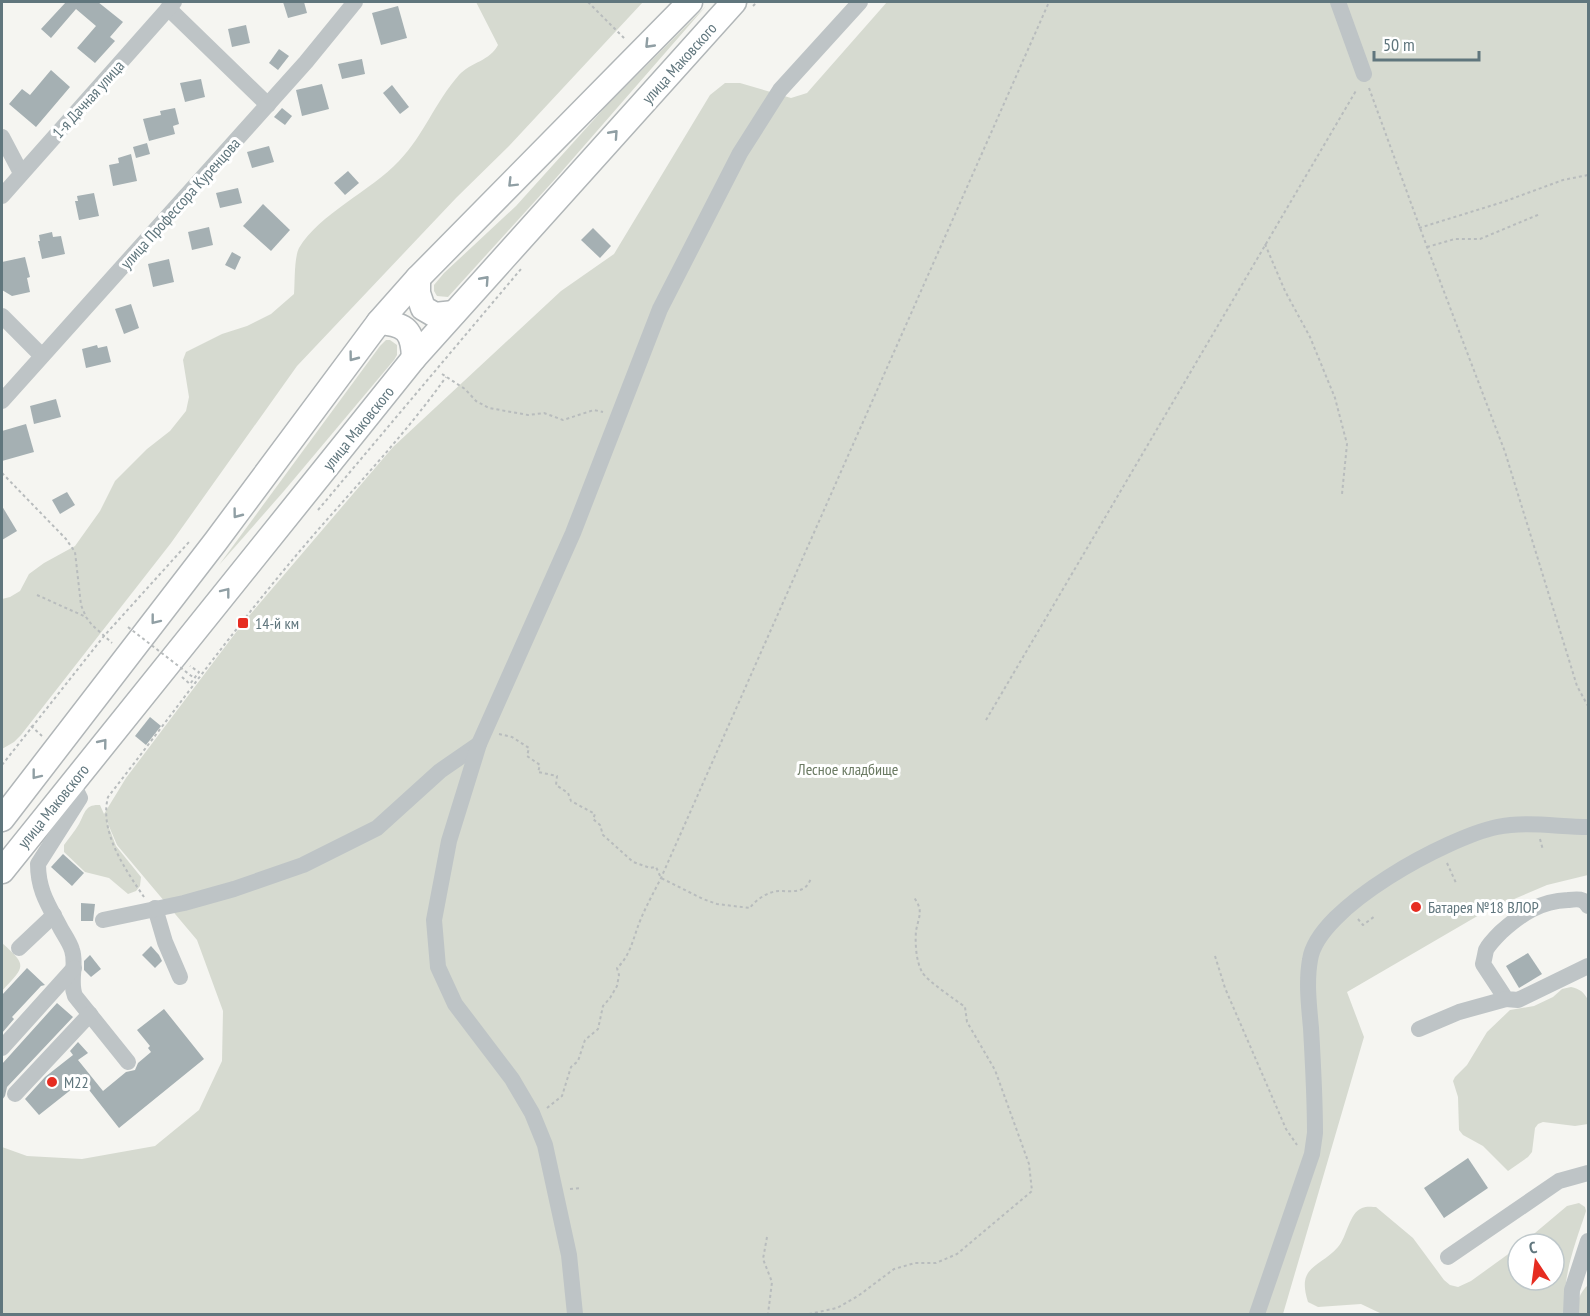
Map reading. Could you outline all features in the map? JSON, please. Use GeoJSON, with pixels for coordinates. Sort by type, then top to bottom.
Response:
{"type":"FeatureCollection","features":[{"type":"Feature","properties":{"kind":"highway","name":"улица Маковского"},"geometry":{"type":"LineString","coordinates":[[4,812],[216,541],[379,322],[418,278],[690,2]]}},
{"type":"Feature","properties":{"kind":"highway","name":"улица Маковского"},"geometry":{"type":"LineString","coordinates":[[2,871],[414,358],[749,2]]}},
{"type":"Feature","properties":{"kind":"highway"},"geometry":{"type":"LineString","coordinates":[[418,278],[418,293],[423,308],[435,315],[454,313]]}},
{"type":"Feature","properties":{"kind":"highway"},"geometry":{"type":"LineString","coordinates":[[379,322],[394,323],[406,329],[414,340],[414,358]]}},
{"type":"Feature","properties":{"kind":"street","name":"улица Профессора Куренцова"},"geometry":{"type":"LineString","coordinates":[[2,401],[268,105],[355,2]]}},
{"type":"Feature","properties":{"kind":"street"},"geometry":{"type":"LineString","coordinates":[[575,1314],[569,1255],[545,1145],[532,1113],[512,1079],[455,1004],[438,967],[434,920],[449,841],[482,737],[573,532],[660,309],[740,153],[780,90],[860,2]]}},
{"type":"Feature","properties":{"kind":"street"},"geometry":{"type":"LineString","coordinates":[[1338,2],[1364,75]]}},
{"type":"Feature","properties":{"kind":"street"},"geometry":{"type":"LineString","coordinates":[[171,5],[268,105]]}},
{"type":"Feature","properties":{"kind":"street","name":"1-я Дачная улица"},"geometry":{"type":"LineString","coordinates":[[2,196],[171,5]]}},
{"type":"Feature","properties":{"kind":"street"},"geometry":{"type":"LineString","coordinates":[[2,137],[21,173]]}},
{"type":"Feature","properties":{"kind":"street"},"geometry":{"type":"LineString","coordinates":[[2,316],[41,355]]}},
{"type":"Feature","properties":{"kind":"street"},"geometry":{"type":"LineString","coordinates":[[103,920],[184,903],[244,886],[303,865],[377,828],[440,771],[482,737]]}},
{"type":"Feature","properties":{"kind":"street"},"geometry":{"type":"LineString","coordinates":[[72,782],[80,798],[38,864],[41,892],[72,948],[73,990],[128,1062]]}},
{"type":"Feature","properties":{"kind":"street"},"geometry":{"type":"LineString","coordinates":[[1257,1314],[1309,1162],[1315,1133],[1309,1004],[1310,958],[1321,933],[1365,894],[1395,872],[1476,832],[1500,826],[1588,827]]}},
{"type":"Feature","properties":{"kind":"street"},"geometry":{"type":"LineString","coordinates":[[1506,999],[1483,964],[1487,948],[1498,935],[1522,914],[1541,905],[1581,899],[1588,906]]}},
{"type":"Feature","properties":{"kind":"street"},"geometry":{"type":"LineString","coordinates":[[154,909],[180,977]]}},
{"type":"Feature","properties":{"kind":"street"},"geometry":{"type":"LineString","coordinates":[[19,948],[54,915]]}},
{"type":"Feature","properties":{"kind":"street"},"geometry":{"type":"LineString","coordinates":[[1419,1029],[1459,1012],[1506,999],[1518,1000],[1588,966]]}},
{"type":"Feature","properties":{"kind":"street"},"geometry":{"type":"LineString","coordinates":[[2,1048],[74,968]]}},
{"type":"Feature","properties":{"kind":"street"},"geometry":{"type":"LineString","coordinates":[[15,1094],[90,1014]]}},
{"type":"Feature","properties":{"kind":"street"},"geometry":{"type":"LineString","coordinates":[[1448,1257],[1559,1180],[1588,1173]]}},
{"type":"Feature","properties":{"kind":"street"},"geometry":{"type":"LineString","coordinates":[[1571,1314],[1572,1290],[1587,1253]]}},
{"type":"Feature","properties":{"kind":"path"},"geometry":{"type":"LineString","coordinates":[[588,2],[626,40]]}},
{"type":"Feature","properties":{"kind":"path"},"geometry":{"type":"LineString","coordinates":[[532,1113],[548,1108],[562,1096],[571,1067],[578,1061],[585,1040],[597,1029],[603,1006],[616,986],[619,975],[617,968],[625,960],[640,921],[1049,2]]}},
{"type":"Feature","properties":{"kind":"path"},"geometry":{"type":"LineString","coordinates":[[1364,75],[1504,452],[1577,686],[1588,706]]}},
{"type":"Feature","properties":{"kind":"path"},"geometry":{"type":"LineString","coordinates":[[986,720],[1364,75]]}},
{"type":"Feature","properties":{"kind":"path"},"geometry":{"type":"LineString","coordinates":[[1419,228],[1503,202],[1563,180],[1588,175]]}},
{"type":"Feature","properties":{"kind":"path"},"geometry":{"type":"LineString","coordinates":[[1427,248],[1455,239],[1480,239],[1540,214]]}},
{"type":"Feature","properties":{"kind":"path"},"geometry":{"type":"LineString","coordinates":[[1265,244],[1285,291],[1310,337],[1335,398],[1347,444],[1342,494]]}},
{"type":"Feature","properties":{"kind":"path"},"geometry":{"type":"LineString","coordinates":[[315,513],[489,307]]}},
{"type":"Feature","properties":{"kind":"path"},"geometry":{"type":"LineString","coordinates":[[442,374],[465,389],[476,401],[489,408],[528,415],[544,413],[563,420],[594,410],[617,417]]}},
{"type":"Feature","properties":{"kind":"path"},"geometry":{"type":"LineString","coordinates":[[154,909],[131,877],[108,831],[104,810],[108,797],[223,646],[446,377]]}},
{"type":"Feature","properties":{"kind":"path"},"geometry":{"type":"LineString","coordinates":[[2,473],[66,539],[75,552],[81,605],[86,617],[115,644]]}},
{"type":"Feature","properties":{"kind":"path"},"geometry":{"type":"LineString","coordinates":[[37,596],[86,617]]}},
{"type":"Feature","properties":{"kind":"path"},"geometry":{"type":"LineString","coordinates":[[128,627],[194,678]]}},
{"type":"Feature","properties":{"kind":"path"},"geometry":{"type":"LineString","coordinates":[[2,765],[104,636]]}},
{"type":"Feature","properties":{"kind":"path"},"geometry":{"type":"LineString","coordinates":[[185,680],[190,684],[199,672],[190,666]]}},
{"type":"Feature","properties":{"kind":"path"},"geometry":{"type":"LineString","coordinates":[[31,726],[42,736]]}},
{"type":"Feature","properties":{"kind":"path"},"geometry":{"type":"LineString","coordinates":[[482,737],[512,737],[530,748],[527,756],[540,765],[538,772],[557,776],[556,784],[568,793],[571,801],[595,814],[593,819],[600,825],[603,835],[616,848],[633,862],[650,868],[656,867],[661,878],[717,904],[750,908],[754,902],[776,891],[791,893],[802,889],[809,885],[811,878]]}},
{"type":"Feature","properties":{"kind":"path"},"geometry":{"type":"LineString","coordinates":[[1440,850],[1456,884]]}},
{"type":"Feature","properties":{"kind":"path"},"geometry":{"type":"LineString","coordinates":[[808,1314],[837,1308],[858,1296],[894,1269],[915,1263],[936,1263],[957,1254],[992,1227],[1032,1191],[1029,1164],[995,1070],[967,1022],[965,1007],[922,973],[917,957],[916,932],[921,915],[919,904],[913,896]]}},
{"type":"Feature","properties":{"kind":"path"},"geometry":{"type":"LineString","coordinates":[[1215,956],[1225,988],[1286,1129],[1309,1162]]}},
{"type":"Feature","properties":{"kind":"path"},"geometry":{"type":"LineString","coordinates":[[767,1237],[763,1259],[772,1282],[768,1314]]}},
{"type":"Feature","properties":{"kind":"green space"},"geometry":{"type":"Polygon","coordinates":[[[476,2],[643,2],[509,146],[456,198],[297,366],[171,543],[21,735],[2,749],[2,599],[20,591],[29,574],[44,563],[75,546],[100,511],[115,481],[147,449],[170,431],[186,411],[189,397],[183,360],[186,352],[271,314],[294,294],[297,252],[308,236],[332,213],[399,161],[416,140],[459,75],[495,50],[498,45],[476,2]]]}},
{"type":"Feature","properties":{"kind":"green space","name":"Лесное кладбище"},"geometry":{"type":"Polygon","coordinates":[[[887,2],[1588,2],[1588,875],[1547,885],[1486,911],[1347,992],[1364,1037],[1283,1314],[2,1314],[2,1147],[27,1156],[82,1159],[155,1146],[199,1110],[222,1061],[223,1011],[197,940],[117,845],[105,817],[116,846],[141,877],[140,886],[136,891],[128,894],[109,878],[85,872],[64,852],[64,845],[86,810],[91,806],[100,805],[104,814],[126,778],[243,623],[393,447],[561,291],[614,254],[710,95],[725,83],[740,83],[791,98],[807,93],[887,2]]]}},
{"type":"Feature","properties":{"kind":"green space"},"geometry":{"type":"Polygon","coordinates":[[[706,6],[556,178],[448,297],[437,296],[434,285],[444,273],[516,206],[608,104],[706,6]]]}},
{"type":"Feature","properties":{"kind":"green space"},"geometry":{"type":"Polygon","coordinates":[[[386,340],[397,345],[397,355],[394,360],[219,565],[380,346],[386,340]]]}},
{"type":"Feature","properties":{"kind":"green space"},"geometry":{"type":"Polygon","coordinates":[[[2,943],[16,957],[20,966],[19,971],[2,991],[2,943]]]}},
{"type":"Feature","properties":{"kind":"green space"},"geometry":{"type":"Polygon","coordinates":[[[1571,987],[1581,991],[1588,1000],[1588,1124],[1575,1126],[1543,1122],[1538,1124],[1535,1128],[1532,1152],[1508,1171],[1483,1146],[1463,1135],[1459,1130],[1458,1097],[1453,1081],[1467,1065],[1487,1032],[1510,1010],[1534,1006],[1553,997],[1562,989],[1571,987]]]}},
{"type":"Feature","properties":{"kind":"green space"},"geometry":{"type":"Polygon","coordinates":[[[1579,1203],[1585,1207],[1586,1211],[1566,1282],[1566,1232],[1536,1232],[1567,1206],[1579,1203]]]}},
{"type":"Feature","properties":{"kind":"green space"},"geometry":{"type":"Polygon","coordinates":[[[1364,1207],[1376,1207],[1413,1238],[1450,1285],[1458,1287],[1471,1281],[1506,1256],[1506,1292],[1565,1292],[1566,1314],[1382,1314],[1361,1304],[1318,1307],[1308,1302],[1305,1290],[1307,1274],[1338,1247],[1354,1215],[1364,1207]]]}},
{"type":"Feature","properties":{"kind":"green space"},"geometry":{"type":"Polygon","coordinates":[[[1588,1285],[1588,1314],[1576,1314],[1579,1298],[1588,1285]]]}},
{"type":"Feature","properties":{"kind":"building"},"geometry":{"type":"Polygon","coordinates":[[[66,2],[98,2],[123,22],[110,37],[115,41],[95,63],[77,48],[96,26],[76,9],[51,38],[41,29],[66,2]]]}},
{"type":"Feature","properties":{"kind":"building"},"geometry":{"type":"Polygon","coordinates":[[[283,2],[304,2],[307,13],[288,18],[283,2]]]}},
{"type":"Feature","properties":{"kind":"building"},"geometry":{"type":"Polygon","coordinates":[[[398,6],[407,38],[381,45],[372,13],[398,6]]]}},
{"type":"Feature","properties":{"kind":"building"},"geometry":{"type":"Polygon","coordinates":[[[246,25],[250,43],[232,47],[228,29],[246,25]]]}},
{"type":"Feature","properties":{"kind":"building"},"geometry":{"type":"Polygon","coordinates":[[[279,49],[289,56],[278,70],[269,63],[279,49]]]}},
{"type":"Feature","properties":{"kind":"building"},"geometry":{"type":"Polygon","coordinates":[[[362,59],[365,74],[342,79],[338,64],[362,59]]]}},
{"type":"Feature","properties":{"kind":"building"},"geometry":{"type":"Polygon","coordinates":[[[51,70],[70,87],[36,127],[9,104],[22,89],[30,95],[51,70]]]}},
{"type":"Feature","properties":{"kind":"building"},"geometry":{"type":"Polygon","coordinates":[[[201,79],[205,97],[185,102],[180,83],[201,79]]]}},
{"type":"Feature","properties":{"kind":"building"},"geometry":{"type":"Polygon","coordinates":[[[322,84],[329,109],[302,116],[296,90],[322,84]]]}},
{"type":"Feature","properties":{"kind":"building"},"geometry":{"type":"Polygon","coordinates":[[[392,85],[409,107],[400,114],[383,93],[392,85]]]}},
{"type":"Feature","properties":{"kind":"building"},"geometry":{"type":"Polygon","coordinates":[[[175,108],[179,124],[173,126],[175,134],[149,141],[143,119],[161,115],[160,111],[175,108]]]}},
{"type":"Feature","properties":{"kind":"building"},"geometry":{"type":"Polygon","coordinates":[[[282,108],[292,116],[285,125],[274,117],[282,108]]]}},
{"type":"Feature","properties":{"kind":"building"},"geometry":{"type":"Polygon","coordinates":[[[147,143],[150,154],[136,158],[133,147],[147,143]]]}},
{"type":"Feature","properties":{"kind":"building"},"geometry":{"type":"Polygon","coordinates":[[[269,146],[274,162],[252,168],[247,152],[269,146]]]}},
{"type":"Feature","properties":{"kind":"building"},"geometry":{"type":"Polygon","coordinates":[[[131,154],[137,181],[113,186],[109,165],[119,163],[118,158],[131,154]]]}},
{"type":"Feature","properties":{"kind":"building"},"geometry":{"type":"Polygon","coordinates":[[[348,171],[359,183],[345,195],[334,183],[348,171]]]}},
{"type":"Feature","properties":{"kind":"building"},"geometry":{"type":"Polygon","coordinates":[[[238,188],[242,203],[220,208],[216,193],[238,188]]]}},
{"type":"Feature","properties":{"kind":"building"},"geometry":{"type":"Polygon","coordinates":[[[94,193],[99,216],[79,220],[75,201],[78,201],[77,196],[94,193]]]}},
{"type":"Feature","properties":{"kind":"building"},"geometry":{"type":"Polygon","coordinates":[[[263,204],[290,230],[271,251],[243,226],[263,204]]]}},
{"type":"Feature","properties":{"kind":"building"},"geometry":{"type":"Polygon","coordinates":[[[209,227],[213,245],[192,250],[188,232],[209,227]]]}},
{"type":"Feature","properties":{"kind":"building"},"geometry":{"type":"Polygon","coordinates":[[[593,228],[611,246],[600,258],[581,240],[593,228]]]}},
{"type":"Feature","properties":{"kind":"building"},"geometry":{"type":"Polygon","coordinates":[[[52,232],[53,237],[61,236],[65,254],[42,259],[39,235],[52,232]]]}},
{"type":"Feature","properties":{"kind":"building"},"geometry":{"type":"Polygon","coordinates":[[[232,252],[241,257],[235,270],[225,265],[232,252]]]}},
{"type":"Feature","properties":{"kind":"building"},"geometry":{"type":"Polygon","coordinates":[[[25,257],[30,277],[27,278],[30,292],[12,296],[2,290],[2,262],[25,257]]]}},
{"type":"Feature","properties":{"kind":"building"},"geometry":{"type":"Polygon","coordinates":[[[169,259],[174,282],[153,287],[148,264],[169,259]]]}},
{"type":"Feature","properties":{"kind":"building"},"geometry":{"type":"Polygon","coordinates":[[[131,304],[139,328],[124,334],[115,309],[131,304]]]}},
{"type":"Feature","properties":{"kind":"building"},"geometry":{"type":"Polygon","coordinates":[[[97,345],[98,348],[107,346],[111,362],[86,368],[82,349],[97,345]]]}},
{"type":"Feature","properties":{"kind":"building"},"geometry":{"type":"Polygon","coordinates":[[[56,399],[61,417],[34,424],[30,406],[56,399]]]}},
{"type":"Feature","properties":{"kind":"building"},"geometry":{"type":"Polygon","coordinates":[[[26,424],[34,452],[2,461],[2,431],[26,424]]]}},
{"type":"Feature","properties":{"kind":"building"},"geometry":{"type":"Polygon","coordinates":[[[67,492],[75,505],[60,514],[52,500],[67,492]]]}},
{"type":"Feature","properties":{"kind":"building"},"geometry":{"type":"Polygon","coordinates":[[[2,506],[17,531],[2,540],[2,506]]]}},
{"type":"Feature","properties":{"kind":"building"},"geometry":{"type":"Polygon","coordinates":[[[150,717],[161,726],[146,745],[135,736],[150,717]]]}},
{"type":"Feature","properties":{"kind":"building"},"geometry":{"type":"Polygon","coordinates":[[[63,854],[84,873],[72,886],[51,867],[63,854]]]}},
{"type":"Feature","properties":{"kind":"building"},"geometry":{"type":"Polygon","coordinates":[[[81,903],[95,904],[93,921],[81,921],[81,903]]]}},
{"type":"Feature","properties":{"kind":"building"},"geometry":{"type":"Polygon","coordinates":[[[151,946],[162,961],[155,968],[142,955],[151,946]]]}},
{"type":"Feature","properties":{"kind":"building"},"geometry":{"type":"Polygon","coordinates":[[[1528,953],[1542,974],[1519,988],[1506,966],[1528,953]]]}},
{"type":"Feature","properties":{"kind":"building"},"geometry":{"type":"Polygon","coordinates":[[[90,955],[101,969],[91,977],[84,970],[84,961],[90,955]]]}},
{"type":"Feature","properties":{"kind":"building"},"geometry":{"type":"Polygon","coordinates":[[[27,968],[45,985],[41,986],[12,1017],[14,1019],[2,1033],[2,995],[27,968]]]}},
{"type":"Feature","properties":{"kind":"building"},"geometry":{"type":"Polygon","coordinates":[[[57,1003],[73,1017],[7,1087],[2,1100],[2,1064],[57,1003]]]}},
{"type":"Feature","properties":{"kind":"building"},"geometry":{"type":"Polygon","coordinates":[[[164,1009],[204,1059],[119,1128],[82,1081],[39,1115],[25,1099],[45,1077],[73,1055],[70,1051],[78,1042],[88,1053],[78,1060],[103,1091],[126,1072],[135,1070],[138,1063],[151,1052],[148,1048],[150,1046],[137,1030],[164,1009]]]}},
{"type":"Feature","properties":{"kind":"building"},"geometry":{"type":"Polygon","coordinates":[[[1468,1158],[1488,1188],[1444,1218],[1424,1188],[1468,1158]]]}},
{"type":"Feature","properties":{"kind":"place","name":"14-й км"},"geometry":{"type":"Point","coordinates":[243,623]}},
{"type":"Feature","properties":{"kind":"place","name":"Батарея №18 ВЛОР"},"geometry":{"type":"Point","coordinates":[1416,907]}},
{"type":"Feature","properties":{"kind":"place","name":"M22"},"geometry":{"type":"Point","coordinates":[52,1082]}}]}
